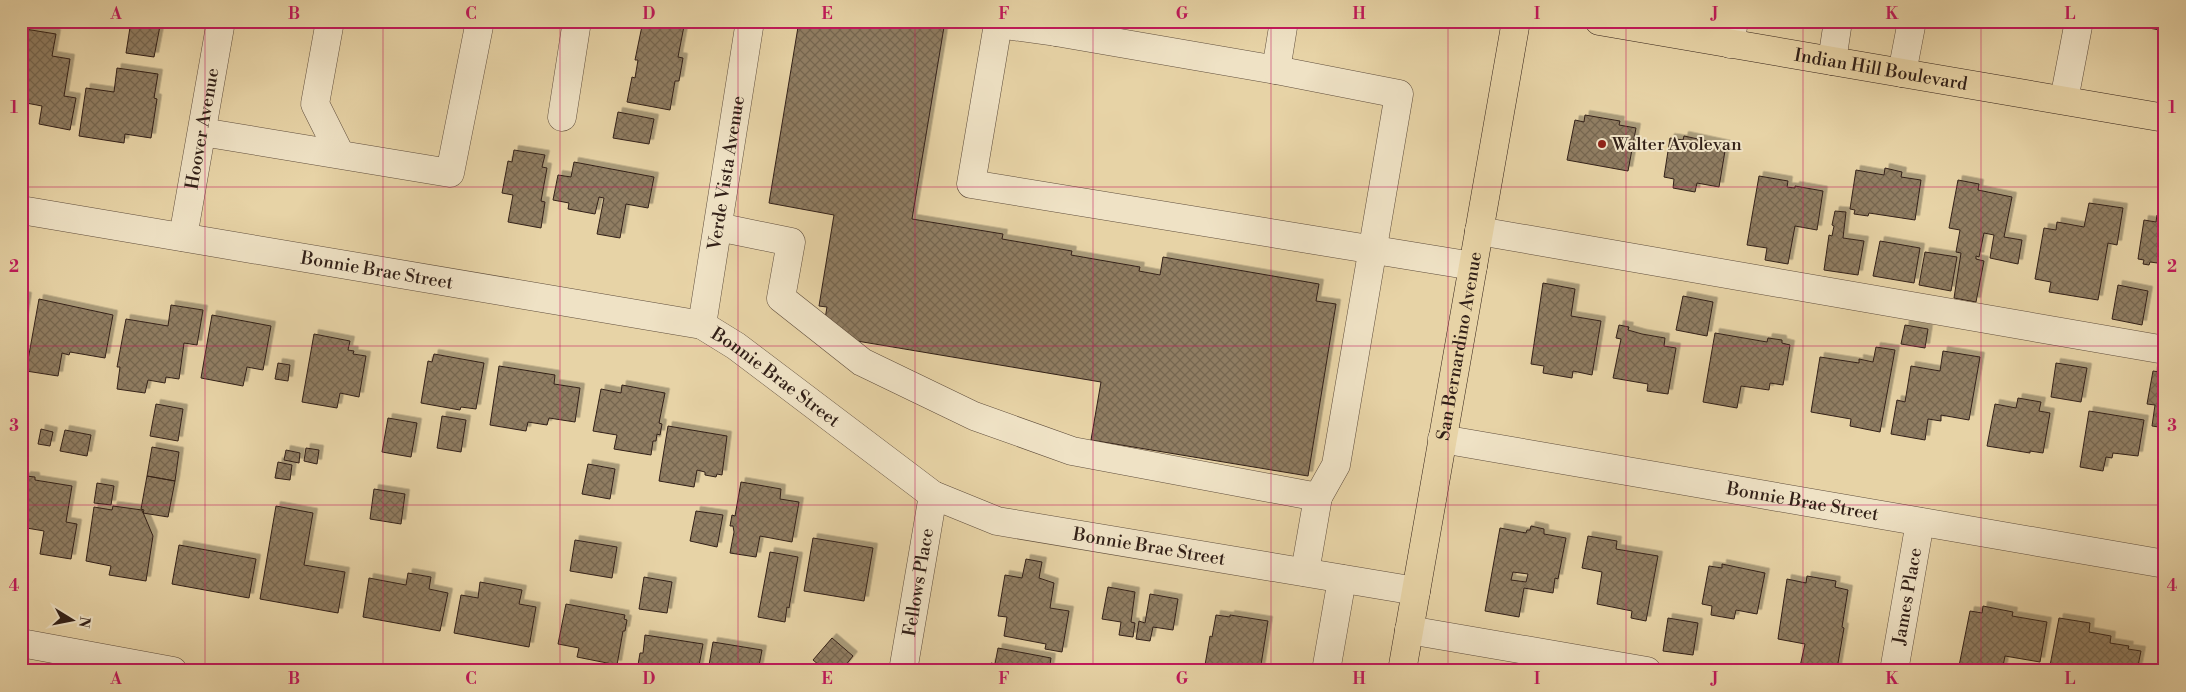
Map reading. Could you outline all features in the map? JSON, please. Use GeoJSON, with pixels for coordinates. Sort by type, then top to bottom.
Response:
{"type":"FeatureCollection","features":[{"type":"Feature","properties":{"kind":"main road","name":"San Bernardino Avenue"},"geometry":{"type":"LineString","coordinates":[[1402,671],[1516,21]]}},
{"type":"Feature","properties":{"kind":"main road","name":"Indian Hill Boulevard"},"geometry":{"type":"LineString","coordinates":[[1599,21],[1732,32],[1832,61],[2165,118]]}},
{"type":"Feature","properties":{"kind":"street","name":"Hoover Avenue"},"geometry":{"type":"LineString","coordinates":[[184,237],[221,21]]}},
{"type":"Feature","properties":{"kind":"street"},"geometry":{"type":"LineString","coordinates":[[330,21],[315,104],[340,154]]}},
{"type":"Feature","properties":{"kind":"street"},"geometry":{"type":"LineString","coordinates":[[202,132],[450,174],[480,21]]}},
{"type":"Feature","properties":{"kind":"street"},"geometry":{"type":"LineString","coordinates":[[562,116],[577,21]]}},
{"type":"Feature","properties":{"kind":"street","name":"Verde Vista Avenue"},"geometry":{"type":"LineString","coordinates":[[702,325],[750,21]]}},
{"type":"Feature","properties":{"kind":"street"},"geometry":{"type":"LineString","coordinates":[[1276,70],[1284,21]]}},
{"type":"Feature","properties":{"kind":"street"},"geometry":{"type":"LineString","coordinates":[[1832,61],[1838,21]]}},
{"type":"Feature","properties":{"kind":"street"},"geometry":{"type":"LineString","coordinates":[[1902,73],[1912,21]]}},
{"type":"Feature","properties":{"kind":"street"},"geometry":{"type":"LineString","coordinates":[[2064,100],[2079,21]]}},
{"type":"Feature","properties":{"kind":"street"},"geometry":{"type":"LineString","coordinates":[[1304,572],[1318,497],[1336,465],[1372,250],[1400,94],[1057,27],[998,24],[971,184],[1372,250],[1473,266]]}},
{"type":"Feature","properties":{"kind":"street","name":"Bonnie Brae Street"},"geometry":{"type":"LineString","coordinates":[[21,210],[702,325],[736,346],[933,495],[997,521],[1416,591]]}},
{"type":"Feature","properties":{"kind":"street"},"geometry":{"type":"LineString","coordinates":[[718,227],[791,242],[781,298],[862,362],[974,416],[1072,452],[1318,497]]}},
{"type":"Feature","properties":{"kind":"street"},"geometry":{"type":"LineString","coordinates":[[1479,231],[2165,350]]}},
{"type":"Feature","properties":{"kind":"street","name":"Bonnie Brae Street"},"geometry":{"type":"LineString","coordinates":[[1442,439],[2165,564]]}},
{"type":"Feature","properties":{"kind":"street","name":"Fellows Place"},"geometry":{"type":"LineString","coordinates":[[904,671],[933,495]]}},
{"type":"Feature","properties":{"kind":"street","name":"James Place"},"geometry":{"type":"LineString","coordinates":[[1894,671],[1920,522]]}},
{"type":"Feature","properties":{"kind":"street"},"geometry":{"type":"LineString","coordinates":[[1326,671],[1342,579]]}},
{"type":"Feature","properties":{"kind":"street"},"geometry":{"type":"LineString","coordinates":[[1409,630],[1647,671]]}},
{"type":"Feature","properties":{"kind":"street"},"geometry":{"type":"LineString","coordinates":[[21,644],[172,671]]}},
{"type":"Feature","properties":{"kind":"building"},"geometry":{"type":"Polygon","coordinates":[[[131,21],[160,26],[154,57],[126,53],[131,21]]]}},
{"type":"Feature","properties":{"kind":"building"},"geometry":{"type":"Polygon","coordinates":[[[643,21],[685,21],[678,57],[683,58],[679,81],[675,81],[670,110],[627,102],[632,77],[635,78],[638,60],[635,60],[643,21]]]}},
{"type":"Feature","properties":{"kind":"building"},"geometry":{"type":"Polygon","coordinates":[[[799,21],[945,21],[912,219],[1003,234],[1002,239],[1072,251],[1071,255],[1140,267],[1139,271],[1160,275],[1163,257],[1319,284],[1316,301],[1336,304],[1308,476],[1091,440],[1101,382],[851,340],[825,319],[827,307],[819,306],[834,215],[769,203],[799,21]]]}},
{"type":"Feature","properties":{"kind":"building"},"geometry":{"type":"Polygon","coordinates":[[[2139,21],[2165,21],[2165,31],[2138,26],[2139,21]]]}},
{"type":"Feature","properties":{"kind":"building"},"geometry":{"type":"Polygon","coordinates":[[[25,29],[56,34],[52,56],[70,59],[64,96],[76,98],[70,130],[39,124],[42,106],[21,102],[21,49],[25,29]]]}},
{"type":"Feature","properties":{"kind":"building"},"geometry":{"type":"Polygon","coordinates":[[[117,68],[158,74],[154,98],[157,99],[151,138],[125,134],[124,143],[79,136],[86,88],[114,92],[117,68]]]}},
{"type":"Feature","properties":{"kind":"building"},"geometry":{"type":"Polygon","coordinates":[[[618,112],[654,119],[649,144],[613,138],[618,112]]]}},
{"type":"Feature","properties":{"kind":"building","name":"Walter Avolevan"},"geometry":{"type":"Polygon","coordinates":[[[1585,115],[1620,121],[1619,125],[1636,128],[1628,171],[1567,160],[1575,120],[1584,122],[1585,115]]]}},
{"type":"Feature","properties":{"kind":"building"},"geometry":{"type":"Polygon","coordinates":[[[1684,136],[1726,145],[1719,187],[1697,183],[1695,192],[1673,188],[1674,179],[1664,177],[1670,138],[1683,140],[1684,136]]]}},
{"type":"Feature","properties":{"kind":"building"},"geometry":{"type":"Polygon","coordinates":[[[514,150],[545,155],[542,167],[547,168],[541,201],[545,202],[541,228],[508,222],[513,195],[502,193],[508,161],[512,162],[514,150]]]}},
{"type":"Feature","properties":{"kind":"building"},"geometry":{"type":"Polygon","coordinates":[[[574,162],[654,177],[648,208],[626,204],[620,238],[597,234],[604,198],[599,197],[595,214],[568,209],[569,203],[553,200],[558,175],[571,177],[574,162]]]}},
{"type":"Feature","properties":{"kind":"building"},"geometry":{"type":"Polygon","coordinates":[[[1885,168],[1902,172],[1901,177],[1921,180],[1915,220],[1869,213],[1868,216],[1854,214],[1855,210],[1850,209],[1856,170],[1884,175],[1885,168]]]}},
{"type":"Feature","properties":{"kind":"building"},"geometry":{"type":"Polygon","coordinates":[[[1759,176],[1788,181],[1787,187],[1795,188],[1795,186],[1823,191],[1817,230],[1795,226],[1788,264],[1765,260],[1767,248],[1747,245],[1759,176]]]}},
{"type":"Feature","properties":{"kind":"building"},"geometry":{"type":"Polygon","coordinates":[[[1958,180],[1979,184],[1978,190],[2012,197],[2004,237],[2022,240],[2018,264],[1990,258],[1994,235],[1984,233],[1979,257],[1976,256],[1976,259],[1984,261],[1976,302],[1954,298],[1961,253],[1956,252],[1960,230],[1949,228],[1958,180]]]}},
{"type":"Feature","properties":{"kind":"building"},"geometry":{"type":"Polygon","coordinates":[[[2089,203],[2123,208],[2117,245],[2108,243],[2098,300],[2049,292],[2051,282],[2035,279],[2044,228],[2056,230],[2057,222],[2084,227],[2089,203]]]}},
{"type":"Feature","properties":{"kind":"building"},"geometry":{"type":"Polygon","coordinates":[[[1835,211],[1846,212],[1843,238],[1864,241],[1858,275],[1824,270],[1829,235],[1832,236],[1834,226],[1832,225],[1835,211]]]}},
{"type":"Feature","properties":{"kind":"building"},"geometry":{"type":"Polygon","coordinates":[[[2157,215],[2165,216],[2165,264],[2150,262],[2149,265],[2143,264],[2144,260],[2138,259],[2144,220],[2156,222],[2157,215]]]}},
{"type":"Feature","properties":{"kind":"building"},"geometry":{"type":"Polygon","coordinates":[[[1880,241],[1920,248],[1914,283],[1873,276],[1880,241]]]}},
{"type":"Feature","properties":{"kind":"building"},"geometry":{"type":"Polygon","coordinates":[[[1925,252],[1957,257],[1951,291],[1919,285],[1925,252]]]}},
{"type":"Feature","properties":{"kind":"building"},"geometry":{"type":"Polygon","coordinates":[[[1543,283],[1575,289],[1571,316],[1601,321],[1592,375],[1573,371],[1572,378],[1543,373],[1544,366],[1531,364],[1543,283]]]}},
{"type":"Feature","properties":{"kind":"building"},"geometry":{"type":"Polygon","coordinates":[[[2118,285],[2148,291],[2142,325],[2112,319],[2118,285]]]}},
{"type":"Feature","properties":{"kind":"building"},"geometry":{"type":"Polygon","coordinates":[[[21,296],[27,297],[21,335],[21,296]]]}},
{"type":"Feature","properties":{"kind":"building"},"geometry":{"type":"Polygon","coordinates":[[[1683,296],[1713,302],[1707,336],[1676,330],[1683,296]]]}},
{"type":"Feature","properties":{"kind":"building"},"geometry":{"type":"Polygon","coordinates":[[[39,299],[113,315],[105,358],[70,352],[69,355],[62,353],[58,376],[26,371],[39,299]]]}},
{"type":"Feature","properties":{"kind":"building"},"geometry":{"type":"Polygon","coordinates":[[[171,305],[203,310],[197,345],[184,343],[179,379],[166,377],[165,383],[148,380],[145,393],[117,389],[120,367],[117,367],[126,319],[168,326],[171,305]]]}},
{"type":"Feature","properties":{"kind":"building"},"geometry":{"type":"Polygon","coordinates":[[[212,315],[271,326],[263,370],[247,367],[243,386],[201,378],[212,315]]]}},
{"type":"Feature","properties":{"kind":"building"},"geometry":{"type":"Polygon","coordinates":[[[2162,320],[2165,321],[2165,337],[2159,336],[2162,320]]]}},
{"type":"Feature","properties":{"kind":"building"},"geometry":{"type":"Polygon","coordinates":[[[1619,325],[1629,327],[1628,330],[1642,334],[1665,338],[1664,346],[1676,348],[1668,394],[1647,391],[1648,384],[1613,378],[1621,339],[1616,338],[1619,325]]]}},
{"type":"Feature","properties":{"kind":"building"},"geometry":{"type":"Polygon","coordinates":[[[1905,325],[1928,329],[1925,348],[1901,344],[1905,325]]]}},
{"type":"Feature","properties":{"kind":"building"},"geometry":{"type":"Polygon","coordinates":[[[1715,333],[1767,342],[1768,338],[1782,340],[1782,343],[1790,345],[1783,385],[1770,383],[1769,390],[1741,386],[1737,408],[1703,402],[1715,333]]]}},
{"type":"Feature","properties":{"kind":"building"},"geometry":{"type":"Polygon","coordinates":[[[314,334],[350,341],[348,350],[354,351],[353,354],[366,356],[359,397],[340,393],[337,408],[302,402],[314,334]]]}},
{"type":"Feature","properties":{"kind":"building"},"geometry":{"type":"Polygon","coordinates":[[[1876,347],[1895,350],[1880,432],[1850,426],[1851,419],[1811,412],[1820,357],[1859,363],[1859,359],[1873,362],[1876,347]]]}},
{"type":"Feature","properties":{"kind":"building"},"geometry":{"type":"Polygon","coordinates":[[[1943,351],[1980,357],[1969,420],[1941,415],[1941,421],[1928,419],[1925,440],[1891,434],[1897,400],[1905,402],[1911,366],[1940,371],[1943,351]]]}},
{"type":"Feature","properties":{"kind":"building"},"geometry":{"type":"Polygon","coordinates":[[[434,354],[484,363],[476,409],[461,407],[460,410],[421,403],[428,361],[432,362],[434,354]]]}},
{"type":"Feature","properties":{"kind":"building"},"geometry":{"type":"Polygon","coordinates":[[[278,363],[290,365],[288,381],[275,379],[278,363]]]}},
{"type":"Feature","properties":{"kind":"building"},"geometry":{"type":"Polygon","coordinates":[[[2056,363],[2087,368],[2081,402],[2051,397],[2056,363]]]}},
{"type":"Feature","properties":{"kind":"building"},"geometry":{"type":"Polygon","coordinates":[[[499,366],[555,375],[554,384],[580,388],[575,422],[549,418],[547,425],[528,422],[526,431],[490,425],[499,366]]]}},
{"type":"Feature","properties":{"kind":"building"},"geometry":{"type":"Polygon","coordinates":[[[2153,371],[2165,373],[2165,428],[2152,426],[2155,405],[2147,404],[2153,371]]]}},
{"type":"Feature","properties":{"kind":"building"},"geometry":{"type":"Polygon","coordinates":[[[622,385],[665,393],[659,423],[662,424],[660,435],[657,434],[656,441],[653,441],[651,455],[614,449],[617,435],[593,431],[601,389],[621,393],[622,385]]]}},
{"type":"Feature","properties":{"kind":"building"},"geometry":{"type":"Polygon","coordinates":[[[2018,398],[2041,402],[2039,411],[2050,413],[2043,453],[2030,451],[2030,453],[1987,446],[1995,404],[2016,408],[2018,398]]]}},
{"type":"Feature","properties":{"kind":"building"},"geometry":{"type":"Polygon","coordinates":[[[156,404],[183,409],[178,441],[150,436],[156,404]]]}},
{"type":"Feature","properties":{"kind":"building"},"geometry":{"type":"Polygon","coordinates":[[[2089,411],[2144,420],[2138,456],[2113,453],[2112,458],[2106,457],[2103,471],[2080,467],[2089,411]]]}},
{"type":"Feature","properties":{"kind":"building"},"geometry":{"type":"Polygon","coordinates":[[[442,416],[466,420],[461,452],[437,448],[442,416]]]}},
{"type":"Feature","properties":{"kind":"building"},"geometry":{"type":"Polygon","coordinates":[[[388,418],[417,423],[411,457],[382,452],[388,418]]]}},
{"type":"Feature","properties":{"kind":"building"},"geometry":{"type":"Polygon","coordinates":[[[668,426],[727,436],[722,475],[717,474],[716,477],[705,475],[705,472],[697,470],[694,487],[659,481],[668,426]]]}},
{"type":"Feature","properties":{"kind":"building"},"geometry":{"type":"Polygon","coordinates":[[[41,429],[53,432],[50,446],[38,444],[41,429]]]}},
{"type":"Feature","properties":{"kind":"building"},"geometry":{"type":"Polygon","coordinates":[[[65,430],[91,435],[87,456],[60,451],[65,430]]]}},
{"type":"Feature","properties":{"kind":"building"},"geometry":{"type":"Polygon","coordinates":[[[152,447],[179,452],[175,481],[147,476],[152,447]]]}},
{"type":"Feature","properties":{"kind":"building"},"geometry":{"type":"Polygon","coordinates":[[[306,448],[319,450],[317,464],[304,461],[306,448]]]}},
{"type":"Feature","properties":{"kind":"building"},"geometry":{"type":"Polygon","coordinates":[[[286,450],[300,453],[299,463],[284,460],[286,450]]]}},
{"type":"Feature","properties":{"kind":"building"},"geometry":{"type":"Polygon","coordinates":[[[278,462],[292,465],[290,480],[275,478],[278,462]]]}},
{"type":"Feature","properties":{"kind":"building"},"geometry":{"type":"Polygon","coordinates":[[[588,464],[615,469],[610,499],[582,494],[588,464]]]}},
{"type":"Feature","properties":{"kind":"building"},"geometry":{"type":"Polygon","coordinates":[[[26,476],[35,477],[35,480],[72,486],[66,522],[77,524],[71,559],[40,554],[44,531],[21,527],[21,477],[26,478],[26,476]]]}},
{"type":"Feature","properties":{"kind":"building"},"geometry":{"type":"Polygon","coordinates":[[[147,476],[175,481],[168,517],[143,513],[144,510],[141,509],[147,476]]]}},
{"type":"Feature","properties":{"kind":"building"},"geometry":{"type":"Polygon","coordinates":[[[741,482],[781,489],[780,499],[799,502],[792,542],[760,536],[756,557],[730,553],[734,532],[733,526],[730,526],[732,515],[735,516],[741,482]]]}},
{"type":"Feature","properties":{"kind":"building"},"geometry":{"type":"Polygon","coordinates":[[[97,483],[114,486],[111,505],[94,503],[97,483]]]}},
{"type":"Feature","properties":{"kind":"building"},"geometry":{"type":"Polygon","coordinates":[[[374,489],[405,494],[401,524],[370,519],[374,489]]]}},
{"type":"Feature","properties":{"kind":"building"},"geometry":{"type":"Polygon","coordinates":[[[113,506],[142,510],[153,536],[146,581],[109,575],[111,566],[86,561],[94,507],[112,510],[113,506]]]}},
{"type":"Feature","properties":{"kind":"building"},"geometry":{"type":"Polygon","coordinates":[[[276,506],[313,513],[304,565],[345,572],[338,613],[260,599],[276,506]]]}},
{"type":"Feature","properties":{"kind":"building"},"geometry":{"type":"Polygon","coordinates":[[[696,511],[723,515],[717,547],[690,541],[696,511]]]}},
{"type":"Feature","properties":{"kind":"building"},"geometry":{"type":"Polygon","coordinates":[[[1531,526],[1544,529],[1544,534],[1566,538],[1558,579],[1555,578],[1553,593],[1524,588],[1519,617],[1485,611],[1500,528],[1526,533],[1527,530],[1530,530],[1531,526]],[[1513,572],[1511,580],[1526,582],[1528,574],[1513,572]]]}},
{"type":"Feature","properties":{"kind":"building"},"geometry":{"type":"Polygon","coordinates":[[[1588,536],[1617,541],[1616,549],[1658,556],[1646,621],[1631,618],[1632,611],[1597,604],[1602,572],[1582,568],[1588,536]]]}},
{"type":"Feature","properties":{"kind":"building"},"geometry":{"type":"Polygon","coordinates":[[[813,538],[873,548],[864,601],[804,591],[813,538]]]}},
{"type":"Feature","properties":{"kind":"building"},"geometry":{"type":"Polygon","coordinates":[[[575,540],[617,547],[612,578],[570,571],[575,540]]]}},
{"type":"Feature","properties":{"kind":"building"},"geometry":{"type":"Polygon","coordinates":[[[179,545],[256,559],[249,598],[172,584],[179,545]]]}},
{"type":"Feature","properties":{"kind":"building"},"geometry":{"type":"Polygon","coordinates":[[[770,552],[798,557],[785,622],[758,617],[770,552]]]}},
{"type":"Feature","properties":{"kind":"building"},"geometry":{"type":"Polygon","coordinates":[[[1026,559],[1042,562],[1039,578],[1054,583],[1050,608],[1069,611],[1062,652],[1045,649],[1046,644],[1004,636],[1007,617],[998,616],[1005,575],[1022,578],[1026,559]]]}},
{"type":"Feature","properties":{"kind":"building"},"geometry":{"type":"Polygon","coordinates":[[[1722,564],[1765,573],[1757,614],[1736,610],[1734,619],[1711,615],[1712,606],[1702,604],[1709,566],[1722,568],[1722,564]]]}},
{"type":"Feature","properties":{"kind":"building"},"geometry":{"type":"Polygon","coordinates":[[[408,573],[431,577],[429,589],[448,593],[440,631],[363,617],[369,578],[406,585],[408,573]]]}},
{"type":"Feature","properties":{"kind":"building"},"geometry":{"type":"Polygon","coordinates":[[[1807,576],[1836,581],[1835,587],[1848,590],[1837,669],[1833,668],[1833,671],[1799,671],[1805,644],[1778,639],[1787,579],[1806,583],[1807,576]]]}},
{"type":"Feature","properties":{"kind":"building"},"geometry":{"type":"Polygon","coordinates":[[[644,577],[672,582],[667,613],[639,609],[644,577]]]}},
{"type":"Feature","properties":{"kind":"building"},"geometry":{"type":"Polygon","coordinates":[[[480,582],[522,590],[519,604],[536,607],[529,647],[454,633],[461,595],[478,598],[480,582]]]}},
{"type":"Feature","properties":{"kind":"building"},"geometry":{"type":"Polygon","coordinates":[[[1108,587],[1135,592],[1131,622],[1135,623],[1133,637],[1119,635],[1121,622],[1102,619],[1108,587]]]}},
{"type":"Feature","properties":{"kind":"building"},"geometry":{"type":"Polygon","coordinates":[[[1150,594],[1178,599],[1173,630],[1153,627],[1150,641],[1136,639],[1139,621],[1145,623],[1150,594]]]}},
{"type":"Feature","properties":{"kind":"building"},"geometry":{"type":"Polygon","coordinates":[[[566,604],[625,615],[624,619],[627,620],[625,631],[623,631],[617,665],[577,657],[579,648],[558,644],[566,604]]]}},
{"type":"Feature","properties":{"kind":"building"},"geometry":{"type":"Polygon","coordinates":[[[1983,606],[2013,612],[2012,616],[2047,622],[2040,662],[2005,656],[2002,671],[1958,671],[1970,611],[1982,613],[1983,606]]]}},
{"type":"Feature","properties":{"kind":"building"},"geometry":{"type":"Polygon","coordinates":[[[1216,615],[1230,617],[1230,615],[1268,621],[1260,671],[1204,671],[1216,615]]]}},
{"type":"Feature","properties":{"kind":"building"},"geometry":{"type":"Polygon","coordinates":[[[1668,618],[1698,623],[1693,655],[1663,651],[1668,618]]]}},
{"type":"Feature","properties":{"kind":"building"},"geometry":{"type":"Polygon","coordinates":[[[2059,618],[2090,623],[2089,632],[2111,636],[2110,643],[2129,646],[2128,649],[2141,651],[2137,671],[2049,671],[2059,618]]]}},
{"type":"Feature","properties":{"kind":"building"},"geometry":{"type":"Polygon","coordinates":[[[645,635],[703,644],[698,671],[637,671],[640,653],[643,653],[645,635]]]}},
{"type":"Feature","properties":{"kind":"building"},"geometry":{"type":"Polygon","coordinates":[[[832,638],[853,656],[841,671],[826,671],[813,660],[832,638]]]}},
{"type":"Feature","properties":{"kind":"building"},"geometry":{"type":"Polygon","coordinates":[[[713,642],[762,650],[758,671],[708,671],[713,642]]]}},
{"type":"Feature","properties":{"kind":"building"},"geometry":{"type":"Polygon","coordinates":[[[998,648],[1051,658],[1049,671],[990,671],[991,663],[995,664],[998,648]]]}},
{"type":"Feature","properties":{"kind":"place","name":"Walter Avolevan"},"geometry":{"type":"Point","coordinates":[1602,144]}}]}
